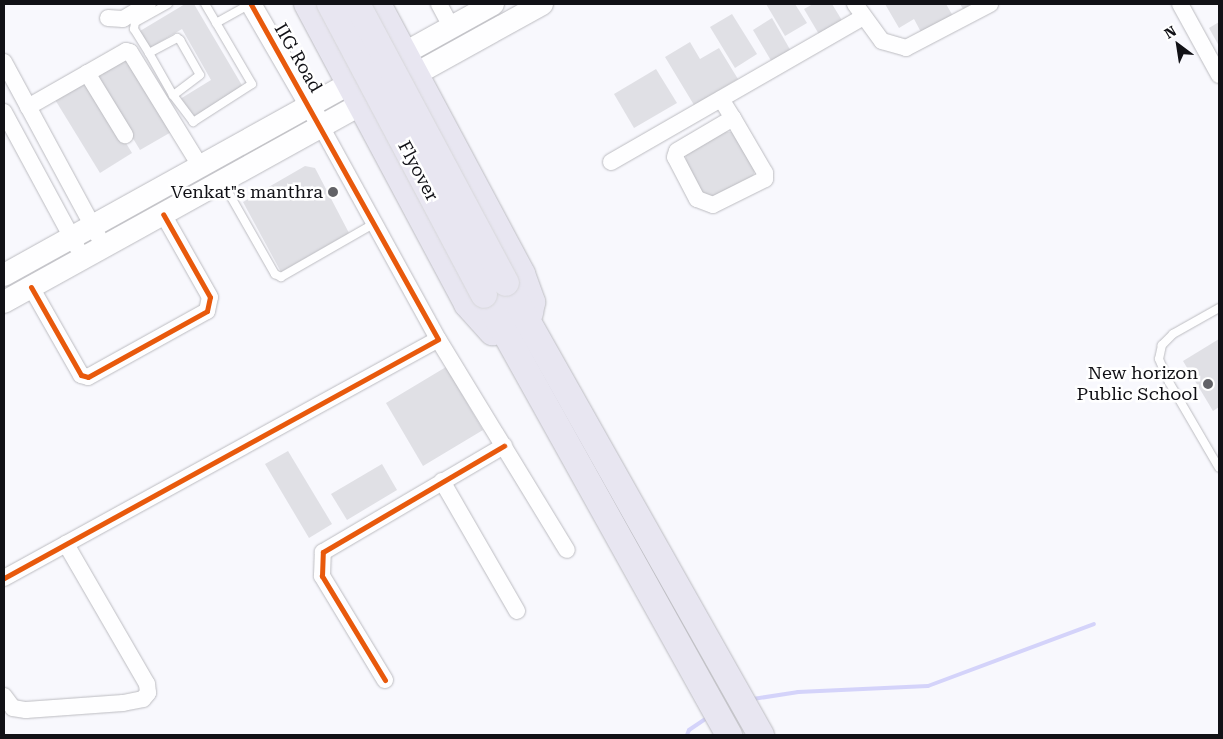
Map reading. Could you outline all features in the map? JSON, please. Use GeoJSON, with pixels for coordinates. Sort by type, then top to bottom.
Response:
{"type":"FeatureCollection","features":[{"type":"Feature","properties":{"kind":"highway"},"geometry":{"type":"LineString","coordinates":[[307,4],[467,304],[490,331],[517,330]]}},
{"type":"Feature","properties":{"kind":"highway","name":"Flyover"},"geometry":{"type":"LineString","coordinates":[[330,4],[517,330]]}},
{"type":"Feature","properties":{"kind":"highway","name":"Flyover"},"geometry":{"type":"LineString","coordinates":[[357,4],[495,289]]}},
{"type":"Feature","properties":{"kind":"highway"},"geometry":{"type":"LineString","coordinates":[[378,4],[522,274],[532,302],[517,330],[557,430],[729,735]]}},
{"type":"Feature","properties":{"kind":"highway"},"geometry":{"type":"LineString","coordinates":[[517,330],[581,417],[761,735]]}},
{"type":"Feature","properties":{"kind":"main road"},"geometry":{"type":"LineString","coordinates":[[410,63],[451,27],[493,4]]}},
{"type":"Feature","properties":{"kind":"main road"},"geometry":{"type":"LineString","coordinates":[[4,302],[321,126],[355,94],[410,63],[542,4]]}},
{"type":"Feature","properties":{"kind":"main road"},"geometry":{"type":"LineString","coordinates":[[4,275],[309,106],[355,94]]}},
{"type":"Feature","properties":{"kind":"street"},"geometry":{"type":"LineString","coordinates":[[108,18],[123,19],[148,4]]}},
{"type":"Feature","properties":{"kind":"street","name":"IIG Road"},"geometry":{"type":"LineString","coordinates":[[251,4],[321,126]]}},
{"type":"Feature","properties":{"kind":"street"},"geometry":{"type":"LineString","coordinates":[[439,4],[451,27]]}},
{"type":"Feature","properties":{"kind":"street"},"geometry":{"type":"LineString","coordinates":[[611,162],[721,99],[859,10],[882,40],[906,48],[990,4]]}},
{"type":"Feature","properties":{"kind":"street"},"geometry":{"type":"LineString","coordinates":[[1180,4],[1219,75]]}},
{"type":"Feature","properties":{"kind":"street"},"geometry":{"type":"LineString","coordinates":[[28,107],[126,51],[130,52],[200,166]]}},
{"type":"Feature","properties":{"kind":"street"},"geometry":{"type":"LineString","coordinates":[[4,62],[104,247]]}},
{"type":"Feature","properties":{"kind":"street"},"geometry":{"type":"LineString","coordinates":[[87,73],[125,135]]}},
{"type":"Feature","properties":{"kind":"street"},"geometry":{"type":"LineString","coordinates":[[721,99],[733,118],[765,173],[765,180],[713,205],[697,199],[675,157],[677,151],[733,118]]}},
{"type":"Feature","properties":{"kind":"street"},"geometry":{"type":"LineString","coordinates":[[4,112],[83,258]]}},
{"type":"Feature","properties":{"kind":"street"},"geometry":{"type":"LineString","coordinates":[[321,126],[438,339],[568,550]]}},
{"type":"Feature","properties":{"kind":"street"},"geometry":{"type":"LineString","coordinates":[[31,287],[81,375],[88,378],[207,311],[211,304],[210,297],[164,214]]}},
{"type":"Feature","properties":{"kind":"street"},"geometry":{"type":"LineString","coordinates":[[4,578],[438,339]]}},
{"type":"Feature","properties":{"kind":"street"},"geometry":{"type":"LineString","coordinates":[[385,680],[322,576],[323,552],[504,446]]}},
{"type":"Feature","properties":{"kind":"street"},"geometry":{"type":"LineString","coordinates":[[442,482],[517,611]]}},
{"type":"Feature","properties":{"kind":"street"},"geometry":{"type":"LineString","coordinates":[[4,696],[13,708],[26,710],[123,703],[144,699],[148,693],[147,684],[66,544]]}},
{"type":"Feature","properties":{"kind":"lane"},"geometry":{"type":"LineString","coordinates":[[168,4],[135,22],[134,29],[173,95],[193,122],[251,87],[205,4]]}},
{"type":"Feature","properties":{"kind":"lane"},"geometry":{"type":"LineString","coordinates":[[216,23],[251,4]]}},
{"type":"Feature","properties":{"kind":"lane"},"geometry":{"type":"LineString","coordinates":[[149,54],[177,38],[200,74],[173,95]]}},
{"type":"Feature","properties":{"kind":"lane"},"geometry":{"type":"LineString","coordinates":[[222,181],[274,274],[281,277],[375,223]]}},
{"type":"Feature","properties":{"kind":"lane"},"geometry":{"type":"LineString","coordinates":[[1219,308],[1173,334],[1162,345],[1158,359],[1168,382],[1219,468]]}},
{"type":"Feature","properties":{"kind":"building"},"geometry":{"type":"Polygon","coordinates":[[[185,4],[194,4],[243,87],[191,118],[180,99],[211,80],[182,29],[150,48],[140,31],[185,4]]]}},
{"type":"Feature","properties":{"kind":"building"},"geometry":{"type":"Polygon","coordinates":[[[766,4],[795,4],[807,23],[785,36],[766,4]]]}},
{"type":"Feature","properties":{"kind":"building"},"geometry":{"type":"Polygon","coordinates":[[[813,4],[832,4],[843,22],[820,36],[804,9],[813,4]]]}},
{"type":"Feature","properties":{"kind":"building"},"geometry":{"type":"Polygon","coordinates":[[[885,4],[946,4],[953,16],[922,34],[914,19],[899,28],[885,4]]]}},
{"type":"Feature","properties":{"kind":"building"},"geometry":{"type":"Polygon","coordinates":[[[960,4],[971,4],[963,9],[960,4]]]}},
{"type":"Feature","properties":{"kind":"building"},"geometry":{"type":"Polygon","coordinates":[[[732,14],[757,54],[735,68],[710,27],[732,14]]]}},
{"type":"Feature","properties":{"kind":"building"},"geometry":{"type":"Polygon","coordinates":[[[772,18],[792,53],[773,64],[753,30],[772,18]]]}},
{"type":"Feature","properties":{"kind":"building"},"geometry":{"type":"Polygon","coordinates":[[[1219,22],[1219,46],[1209,28],[1219,22]]]}},
{"type":"Feature","properties":{"kind":"building"},"geometry":{"type":"Polygon","coordinates":[[[690,42],[700,59],[719,48],[738,79],[694,105],[665,57],[690,42]]]}},
{"type":"Feature","properties":{"kind":"building"},"geometry":{"type":"Polygon","coordinates":[[[127,54],[173,131],[140,150],[94,74],[127,54]]]}},
{"type":"Feature","properties":{"kind":"building"},"geometry":{"type":"Polygon","coordinates":[[[656,69],[677,103],[634,128],[614,94],[656,69]]]}},
{"type":"Feature","properties":{"kind":"building"},"geometry":{"type":"Polygon","coordinates":[[[87,79],[132,153],[100,173],[54,98],[87,79]]]}},
{"type":"Feature","properties":{"kind":"building"},"geometry":{"type":"Polygon","coordinates":[[[723,131],[740,133],[757,165],[752,179],[717,200],[700,197],[684,168],[687,150],[723,131]]]}},
{"type":"Feature","properties":{"kind":"building"},"geometry":{"type":"Polygon","coordinates":[[[305,166],[315,168],[349,233],[281,272],[243,202],[305,166]]]}},
{"type":"Feature","properties":{"kind":"building","name":"New horizon Public School"},"geometry":{"type":"Polygon","coordinates":[[[1219,339],[1219,407],[1213,411],[1183,361],[1219,339]]]}},
{"type":"Feature","properties":{"kind":"building"},"geometry":{"type":"Polygon","coordinates":[[[446,367],[483,430],[423,466],[386,403],[446,367]]]}},
{"type":"Feature","properties":{"kind":"building"},"geometry":{"type":"Polygon","coordinates":[[[288,451],[332,524],[309,538],[265,464],[288,451]]]}},
{"type":"Feature","properties":{"kind":"building"},"geometry":{"type":"Polygon","coordinates":[[[382,464],[397,490],[347,520],[331,494],[382,464]]]}},
{"type":"Feature","properties":{"kind":"waterway"},"geometry":{"type":"LineString","coordinates":[[753,699],[798,692],[928,686],[1094,624]]}},
{"type":"Feature","properties":{"kind":"waterway"},"geometry":{"type":"LineString","coordinates":[[687,735],[689,730],[708,717]]}},
{"type":"Feature","properties":{"kind":"cycle path"},"geometry":{"type":"LineString","coordinates":[[4,578],[438,339],[251,4]]}},
{"type":"Feature","properties":{"kind":"cycle path"},"geometry":{"type":"LineString","coordinates":[[31,287],[81,375],[88,377],[207,311],[210,297],[163,214]]}},
{"type":"Feature","properties":{"kind":"cycle path"},"geometry":{"type":"LineString","coordinates":[[385,680],[322,576],[323,552],[504,446]]}},
{"type":"Feature","properties":{"kind":"place","name":"Venkat\"s manthra"},"geometry":{"type":"Point","coordinates":[333,192]}},
{"type":"Feature","properties":{"kind":"place","name":"New horizon Public School"},"geometry":{"type":"Point","coordinates":[1208,384]}}]}
